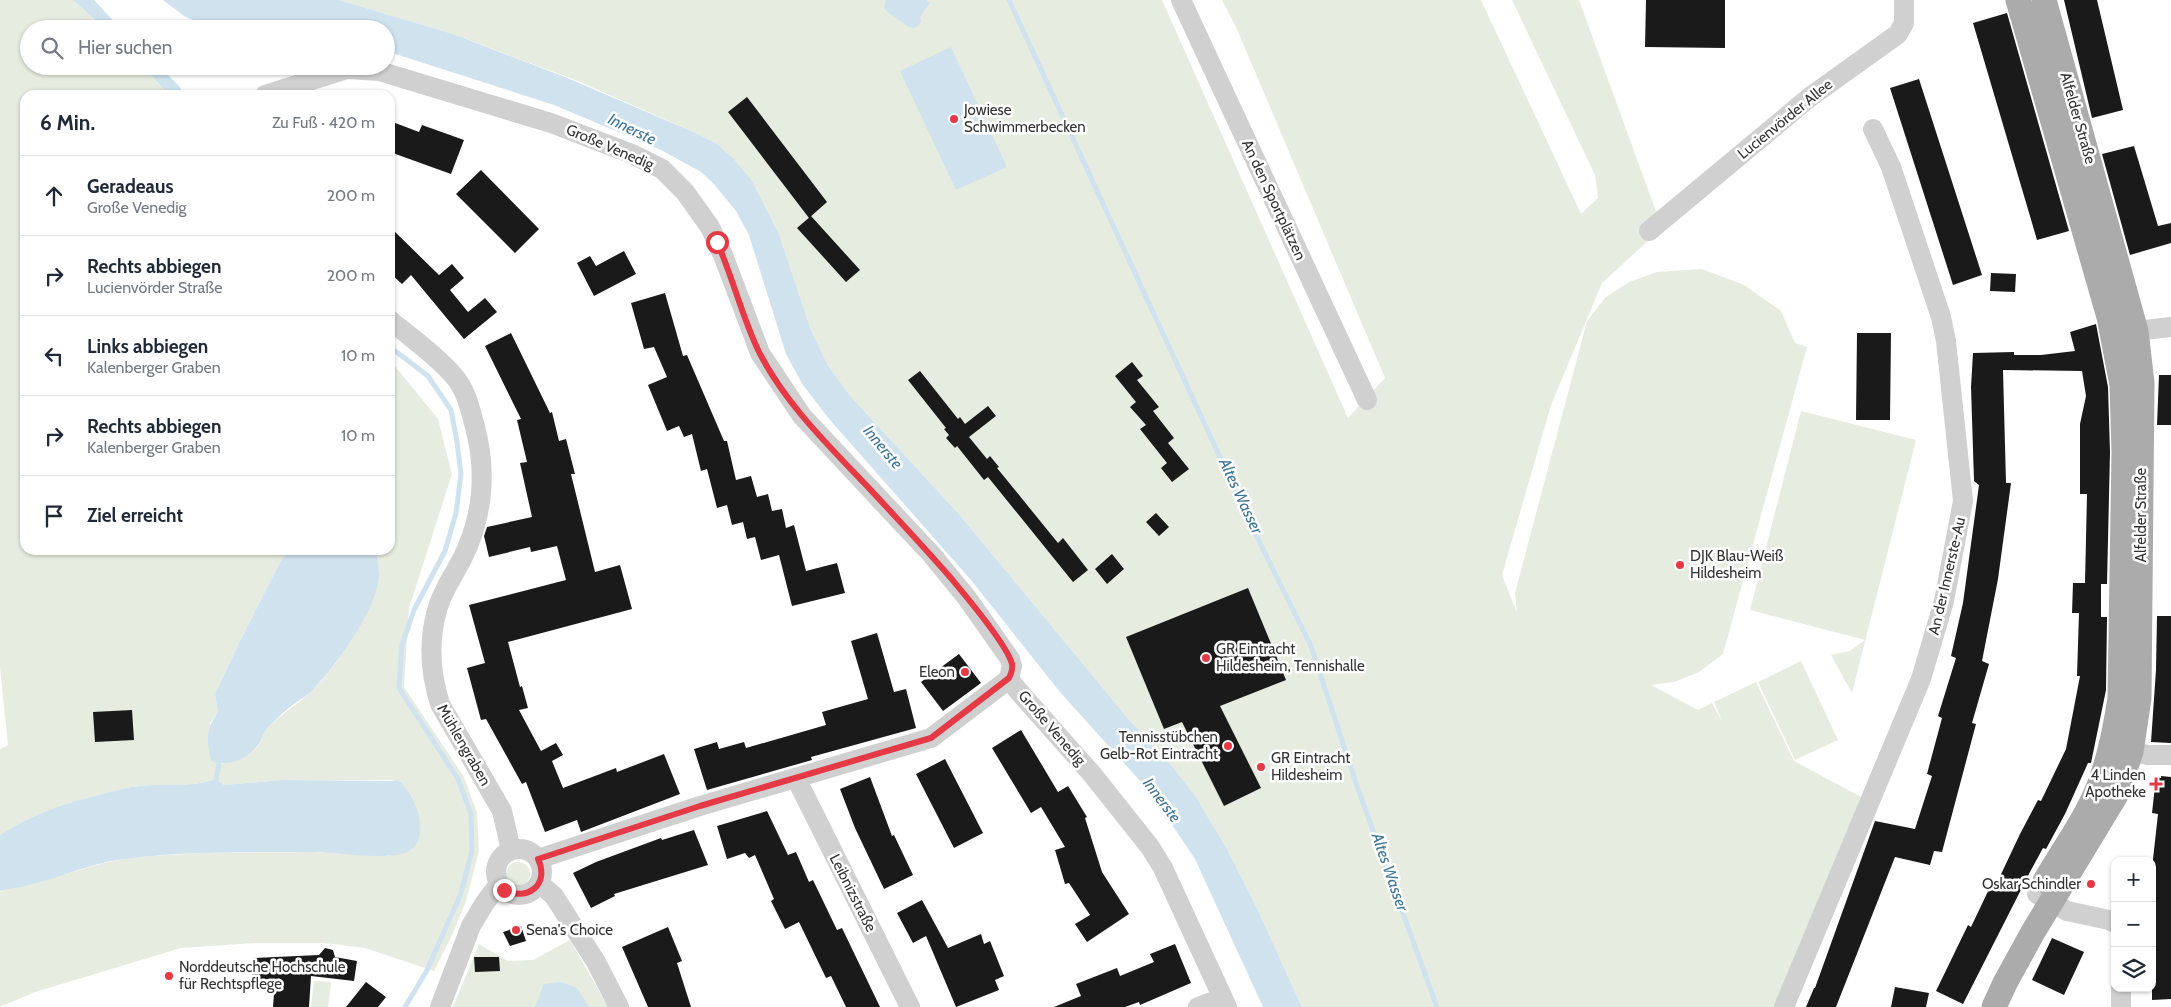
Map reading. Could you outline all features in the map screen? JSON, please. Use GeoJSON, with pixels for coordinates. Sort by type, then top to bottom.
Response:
{"type":"FeatureCollection","features":[{"type":"Feature","properties":{"kind":"main road","name":"Alfelder Straße"},"geometry":{"type":"LineString","coordinates":[[1978,1007],[1991,976],[2116,795],[2121,750],[2139,698],[2142,383],[2055,123],[2018,0]]}},
{"type":"Feature","properties":{"kind":"main road","name":"Alfelder Straße"},"geometry":{"type":"LineString","coordinates":[[2044,0],[2125,333]]}},
{"type":"Feature","properties":{"kind":"main road","name":"Alfelder Straße"},"geometry":{"type":"LineString","coordinates":[[1994,1007],[2044,899]]}},
{"type":"Feature","properties":{"kind":"street","name":"An den Sportplätzen"},"geometry":{"type":"LineString","coordinates":[[1181,0],[1367,400]]}},
{"type":"Feature","properties":{"kind":"street","name":"Lucienvörder Allee"},"geometry":{"type":"LineString","coordinates":[[1649,231],[1810,97],[1898,34],[1904,23],[1904,0]]}},
{"type":"Feature","properties":{"kind":"street","name":"Große Venedig"},"geometry":{"type":"LineString","coordinates":[[281,90],[328,75]]}},
{"type":"Feature","properties":{"kind":"street","name":"Große Venedig"},"geometry":{"type":"LineString","coordinates":[[392,75],[551,123],[632,154],[662,169],[685,192],[710,227],[723,254],[752,335],[760,353],[776,378],[802,416],[820,438],[932,556],[967,598],[1010,659],[1012,666],[1009,678],[1020,693],[1092,774],[1150,847],[1163,868],[1225,1002]]}},
{"type":"Feature","properties":{"kind":"street","name":"An der Innerste-Au"},"geometry":{"type":"LineString","coordinates":[[1784,1007],[1920,679],[1944,601],[1963,501],[1946,341],[1941,318],[1891,167],[1873,129]]}},
{"type":"Feature","properties":{"kind":"street","name":"Mühlengraben"},"geometry":{"type":"LineString","coordinates":[[395,324],[442,363],[459,382],[468,402],[480,446],[482,491],[477,516],[463,558],[438,606],[431,646],[431,666],[440,704],[502,812],[511,850]]}},
{"type":"Feature","properties":{"kind":"street"},"geometry":{"type":"LineString","coordinates":[[2125,333],[2171,327]]}},
{"type":"Feature","properties":{"kind":"street"},"geometry":{"type":"LineString","coordinates":[[538,859],[700,806],[931,738],[1009,678]]}},
{"type":"Feature","properties":{"kind":"street"},"geometry":{"type":"LineString","coordinates":[[2121,750],[2171,755]]}},
{"type":"Feature","properties":{"kind":"street","name":"Leibnizstraße"},"geometry":{"type":"LineString","coordinates":[[796,778],[910,1007]]}},
{"type":"Feature","properties":{"kind":"street"},"geometry":{"type":"LineString","coordinates":[[511,850],[526,851],[538,859],[542,871],[538,883],[527,894],[519,895],[504,890],[499,884],[496,871],[497,865],[505,854],[511,850]]}},
{"type":"Feature","properties":{"kind":"street"},"geometry":{"type":"LineString","coordinates":[[538,883],[554,896],[596,962],[619,1007]]}},
{"type":"Feature","properties":{"kind":"street"},"geometry":{"type":"LineString","coordinates":[[440,1007],[471,926],[499,884]]}},
{"type":"Feature","properties":{"kind":"street"},"geometry":{"type":"LineString","coordinates":[[2044,899],[2067,911],[2111,921]]}},
{"type":"Feature","properties":{"kind":"street"},"geometry":{"type":"LineString","coordinates":[[2121,992],[2121,1007]]}},
{"type":"Feature","properties":{"kind":"street"},"geometry":{"type":"LineString","coordinates":[[1198,1007],[1225,1002]]}},
{"type":"Feature","properties":{"kind":"shaded area"},"geometry":{"type":"Polygon","coordinates":[[[0,0],[73,0],[95,20],[20,20],[20,75],[151,75],[165,90],[20,90],[20,555],[286,555],[280,562],[215,694],[218,712],[210,723],[219,764],[243,758],[253,751],[268,727],[307,695],[332,668],[354,636],[372,602],[379,573],[376,555],[395,555],[395,366],[438,419],[452,474],[409,608],[404,687],[464,777],[477,813],[479,851],[466,901],[434,971],[365,948],[324,943],[254,943],[181,948],[35,992],[0,1007],[0,892],[12,887],[33,884],[104,863],[136,857],[203,853],[313,852],[390,856],[418,813],[406,789],[392,780],[282,780],[224,785],[216,779],[188,784],[136,786],[92,796],[38,814],[0,835],[0,749],[8,745],[0,667],[0,0]]]}},
{"type":"Feature","properties":{"kind":"shaded area"},"geometry":{"type":"Polygon","coordinates":[[[339,0],[1162,0],[1348,418],[1385,378],[1236,27],[1222,0],[1481,0],[1581,214],[1598,198],[1595,175],[1512,0],[1579,0],[1662,228],[1602,283],[1551,405],[1502,575],[1517,613],[1515,593],[1587,321],[1605,298],[1629,282],[1657,272],[1702,269],[1744,285],[1781,311],[1795,343],[1807,347],[1723,654],[1699,672],[1674,682],[1651,685],[1698,710],[1712,703],[1723,723],[1714,702],[1756,682],[1794,761],[1861,797],[1820,896],[1790,1007],[1302,1007],[1255,904],[1227,849],[1196,797],[1172,766],[1131,722],[958,513],[852,398],[828,366],[811,330],[779,234],[751,179],[733,158],[717,144],[698,134],[578,81],[453,34],[339,0]]]}},
{"type":"Feature","properties":{"kind":"shaded area"},"geometry":{"type":"Polygon","coordinates":[[[1801,411],[1916,440],[1852,693],[1831,655],[1850,651],[1865,640],[1750,610],[1801,411]]]}},
{"type":"Feature","properties":{"kind":"shaded area"},"geometry":{"type":"Polygon","coordinates":[[[1801,661],[1838,740],[1795,760],[1758,682],[1801,661]]]}},
{"type":"Feature","properties":{"kind":"shaded area"},"geometry":{"type":"Polygon","coordinates":[[[518,862],[523,863],[529,869],[529,879],[523,885],[518,886],[513,885],[507,879],[506,874],[507,869],[513,863],[518,862]]]}},
{"type":"Feature","properties":{"kind":"shaded area"},"geometry":{"type":"Polygon","coordinates":[[[570,940],[608,1007],[453,1007],[479,944],[508,961],[533,960],[570,940]]]}},
{"type":"Feature","properties":{"kind":"shaded area"},"geometry":{"type":"Polygon","coordinates":[[[314,981],[331,982],[328,1007],[311,1007],[314,981]]]}},
{"type":"Feature","properties":{"kind":"water"},"geometry":{"type":"Polygon","coordinates":[[[73,0],[94,0],[113,20],[95,20],[73,0]]]}},
{"type":"Feature","properties":{"kind":"water","name":"Innerste"},"geometry":{"type":"Polygon","coordinates":[[[163,0],[339,0],[453,34],[565,77],[698,134],[717,144],[733,158],[751,179],[779,234],[811,330],[828,366],[852,398],[958,513],[1131,722],[1172,766],[1196,797],[1227,849],[1255,904],[1302,1007],[1263,1007],[1195,859],[1150,792],[1060,692],[971,580],[830,420],[803,385],[786,354],[749,235],[736,211],[714,184],[701,172],[661,150],[554,105],[395,54],[395,20],[193,20],[184,16],[163,0]]]}},
{"type":"Feature","properties":{"kind":"water"},"geometry":{"type":"Polygon","coordinates":[[[886,0],[926,0],[930,3],[920,17],[921,22],[913,28],[886,11],[884,7],[886,0]]]}},
{"type":"Feature","properties":{"kind":"water","name":"Jowiese Schwimmerbecken"},"geometry":{"type":"Polygon","coordinates":[[[951,47],[1007,167],[956,190],[900,71],[951,47]]]}},
{"type":"Feature","properties":{"kind":"water"},"geometry":{"type":"Polygon","coordinates":[[[151,75],[168,75],[182,90],[165,90],[151,75]]]}},
{"type":"Feature","properties":{"kind":"water"},"geometry":{"type":"Polygon","coordinates":[[[286,555],[376,555],[379,573],[377,587],[365,618],[355,635],[313,690],[286,710],[269,726],[251,753],[232,762],[218,763],[211,761],[208,736],[218,712],[215,694],[280,562],[286,555]]]}},
{"type":"Feature","properties":{"kind":"water"},"geometry":{"type":"Polygon","coordinates":[[[216,779],[224,785],[282,780],[399,781],[405,787],[416,806],[419,817],[419,838],[415,846],[407,852],[388,856],[313,852],[245,852],[130,858],[106,862],[42,882],[0,891],[0,835],[25,820],[64,804],[136,786],[178,785],[216,779]]]}},
{"type":"Feature","properties":{"kind":"water"},"geometry":{"type":"Polygon","coordinates":[[[561,982],[577,988],[589,1007],[535,1007],[544,984],[561,982]]]}},
{"type":"Feature","properties":{"kind":"building"},"geometry":{"type":"Polygon","coordinates":[[[1646,0],[1725,0],[1725,48],[1645,47],[1646,0]]]}},
{"type":"Feature","properties":{"kind":"building"},"geometry":{"type":"Polygon","coordinates":[[[2064,0],[2097,0],[2123,110],[2092,118],[2064,0]]]}},
{"type":"Feature","properties":{"kind":"building"},"geometry":{"type":"Polygon","coordinates":[[[2007,13],[2069,231],[2037,240],[1973,23],[2007,13]]]}},
{"type":"Feature","properties":{"kind":"building"},"geometry":{"type":"Polygon","coordinates":[[[1919,79],[1982,275],[1953,285],[1890,88],[1919,79]]]}},
{"type":"Feature","properties":{"kind":"building"},"geometry":{"type":"Polygon","coordinates":[[[747,97],[827,202],[809,218],[728,112],[747,97]]]}},
{"type":"Feature","properties":{"kind":"building"},"geometry":{"type":"Polygon","coordinates":[[[395,123],[419,132],[422,125],[464,140],[451,174],[395,154],[395,123]]]}},
{"type":"Feature","properties":{"kind":"building"},"geometry":{"type":"Polygon","coordinates":[[[2134,146],[2158,226],[2171,223],[2171,243],[2130,255],[2102,154],[2134,146]]]}},
{"type":"Feature","properties":{"kind":"building"},"geometry":{"type":"Polygon","coordinates":[[[481,170],[539,229],[515,253],[456,194],[481,170]]]}},
{"type":"Feature","properties":{"kind":"building"},"geometry":{"type":"Polygon","coordinates":[[[811,216],[860,270],[846,282],[797,228],[811,216]]]}},
{"type":"Feature","properties":{"kind":"building"},"geometry":{"type":"Polygon","coordinates":[[[395,232],[439,275],[452,264],[464,278],[450,290],[468,312],[485,298],[497,312],[464,339],[411,275],[402,284],[395,278],[395,232]]]}},
{"type":"Feature","properties":{"kind":"building"},"geometry":{"type":"Polygon","coordinates":[[[624,251],[636,274],[594,296],[577,263],[590,256],[596,266],[624,251]]]}},
{"type":"Feature","properties":{"kind":"building"},"geometry":{"type":"Polygon","coordinates":[[[1991,273],[2016,274],[2015,292],[1990,291],[1991,273]]]}},
{"type":"Feature","properties":{"kind":"building"},"geometry":{"type":"Polygon","coordinates":[[[665,293],[683,356],[687,355],[724,441],[727,441],[736,480],[751,476],[757,497],[768,494],[772,511],[782,509],[786,528],[794,525],[806,571],[837,563],[845,593],[792,606],[779,555],[761,560],[755,537],[747,539],[743,522],[732,525],[727,505],[717,508],[707,469],[701,471],[692,434],[684,437],[679,426],[667,431],[648,385],[667,377],[654,347],[644,349],[631,303],[665,293]]]}},
{"type":"Feature","properties":{"kind":"building"},"geometry":{"type":"Polygon","coordinates":[[[2096,324],[2108,387],[2110,452],[2107,584],[2101,584],[2101,617],[2107,617],[2106,690],[2091,763],[2088,763],[2065,814],[2046,849],[2043,848],[2031,870],[1963,1004],[1936,991],[1968,925],[1971,927],[1991,885],[1995,887],[2020,834],[2038,800],[2041,801],[2066,749],[2080,676],[2077,676],[2079,613],[2072,613],[2073,583],[2085,583],[2087,494],[2080,494],[2080,424],[2086,396],[2082,371],[2003,370],[2006,483],[2011,483],[1998,579],[1982,661],[1989,664],[1972,723],[1976,724],[1942,852],[1934,851],[1930,865],[1895,857],[1836,1007],[1806,1007],[1815,988],[1875,821],[1915,829],[1932,776],[1927,774],[1942,718],[1938,716],[1956,658],[1951,656],[1963,603],[1979,485],[1974,481],[1971,387],[1973,353],[2014,352],[2014,355],[2041,355],[2075,351],[2070,332],[2096,324]]]}},
{"type":"Feature","properties":{"kind":"building"},"geometry":{"type":"Polygon","coordinates":[[[511,333],[550,413],[552,412],[559,441],[566,439],[575,474],[571,474],[595,572],[620,565],[632,609],[508,642],[520,687],[522,686],[528,708],[519,710],[541,751],[556,743],[563,755],[552,761],[563,788],[616,768],[617,772],[664,754],[680,794],[581,832],[577,820],[545,832],[526,782],[522,784],[486,719],[481,720],[467,668],[485,663],[469,605],[566,580],[557,546],[531,552],[530,547],[489,557],[484,536],[487,527],[532,517],[520,463],[527,462],[517,420],[521,419],[485,346],[511,333]]]}},
{"type":"Feature","properties":{"kind":"building"},"geometry":{"type":"Polygon","coordinates":[[[1857,333],[1891,333],[1890,420],[1856,420],[1857,333]]]}},
{"type":"Feature","properties":{"kind":"building"},"geometry":{"type":"Polygon","coordinates":[[[1132,362],[1143,376],[1137,380],[1159,407],[1153,411],[1174,438],[1168,443],[1189,469],[1172,482],[1161,468],[1167,463],[1140,429],[1146,425],[1130,407],[1136,402],[1115,376],[1132,362]]]}},
{"type":"Feature","properties":{"kind":"building"},"geometry":{"type":"Polygon","coordinates":[[[920,371],[958,419],[960,417],[965,424],[988,406],[996,416],[969,437],[987,459],[990,456],[999,467],[997,468],[1058,543],[1063,538],[1088,570],[1073,582],[988,477],[984,480],[957,446],[955,448],[946,438],[949,435],[944,429],[946,428],[908,380],[920,371]]]}},
{"type":"Feature","properties":{"kind":"building"},"geometry":{"type":"Polygon","coordinates":[[[2159,375],[2171,375],[2171,425],[2157,425],[2159,375]]]}},
{"type":"Feature","properties":{"kind":"building"},"geometry":{"type":"Polygon","coordinates":[[[1156,513],[1169,527],[1159,536],[1146,522],[1156,513]]]}},
{"type":"Feature","properties":{"kind":"building"},"geometry":{"type":"Polygon","coordinates":[[[1112,554],[1124,569],[1107,584],[1095,569],[1112,554]]]}},
{"type":"Feature","properties":{"kind":"building","name":"GR Eintracht Hildesheim, Tennishalle"},"geometry":{"type":"Polygon","coordinates":[[[1248,588],[1286,680],[1220,706],[1261,788],[1224,806],[1182,722],[1164,729],[1126,637],[1248,588]]]}},
{"type":"Feature","properties":{"kind":"building"},"geometry":{"type":"Polygon","coordinates":[[[2157,616],[2171,616],[2171,743],[2151,742],[2156,670],[2157,616]]]}},
{"type":"Feature","properties":{"kind":"building"},"geometry":{"type":"Polygon","coordinates":[[[877,633],[894,692],[906,689],[916,728],[811,757],[812,760],[707,790],[694,749],[717,742],[719,749],[744,742],[746,748],[826,725],[822,712],[868,699],[851,641],[877,633]]]}},
{"type":"Feature","properties":{"kind":"building"},"geometry":{"type":"Polygon","coordinates":[[[959,654],[981,683],[943,711],[921,682],[959,654]]]}},
{"type":"Feature","properties":{"kind":"building"},"geometry":{"type":"Polygon","coordinates":[[[132,710],[134,740],[95,742],[93,712],[132,710]]]}},
{"type":"Feature","properties":{"kind":"building"},"geometry":{"type":"Polygon","coordinates":[[[1021,730],[1058,792],[1068,786],[1087,817],[1085,818],[1102,872],[1129,914],[1087,942],[1075,924],[1090,915],[1069,883],[1065,884],[1055,850],[1065,847],[1041,807],[1031,813],[992,748],[1021,730]]]}},
{"type":"Feature","properties":{"kind":"building"},"geometry":{"type":"Polygon","coordinates":[[[945,759],[983,833],[954,848],[916,774],[945,759]]]}},
{"type":"Feature","properties":{"kind":"building"},"geometry":{"type":"Polygon","coordinates":[[[2161,776],[2171,777],[2171,999],[2152,1000],[2152,992],[2156,992],[2156,857],[2153,857],[2158,814],[2152,813],[2156,777],[2161,778],[2161,776]]]}},
{"type":"Feature","properties":{"kind":"building"},"geometry":{"type":"Polygon","coordinates":[[[870,777],[892,836],[894,835],[913,875],[884,889],[855,828],[840,789],[870,777]]]}},
{"type":"Feature","properties":{"kind":"building"},"geometry":{"type":"Polygon","coordinates":[[[767,811],[788,855],[796,852],[809,882],[813,880],[837,930],[842,928],[880,1007],[846,1007],[831,976],[826,978],[799,922],[785,929],[771,901],[774,899],[755,855],[749,858],[745,853],[727,859],[717,826],[767,811]]]}},
{"type":"Feature","properties":{"kind":"building"},"geometry":{"type":"Polygon","coordinates":[[[694,830],[708,865],[614,894],[615,896],[591,908],[573,873],[596,862],[661,838],[662,840],[694,830]]]}},
{"type":"Feature","properties":{"kind":"building"},"geometry":{"type":"Polygon","coordinates":[[[922,900],[948,948],[981,934],[984,944],[990,941],[1004,976],[995,980],[999,990],[956,1007],[926,936],[913,943],[897,913],[922,900]]]}},
{"type":"Feature","properties":{"kind":"building"},"geometry":{"type":"Polygon","coordinates":[[[521,926],[526,941],[510,946],[503,932],[521,926]]]}},
{"type":"Feature","properties":{"kind":"building"},"geometry":{"type":"Polygon","coordinates":[[[668,927],[682,961],[677,963],[691,1007],[648,1007],[622,947],[668,927]]]}},
{"type":"Feature","properties":{"kind":"building"},"geometry":{"type":"Polygon","coordinates":[[[2052,938],[2084,952],[2064,995],[2032,980],[2052,938]]]}},
{"type":"Feature","properties":{"kind":"building"},"geometry":{"type":"Polygon","coordinates":[[[1175,944],[1191,983],[1140,1005],[1139,1002],[1125,1007],[1054,1007],[1081,996],[1076,984],[1117,968],[1120,976],[1154,962],[1150,954],[1175,944]]]}},
{"type":"Feature","properties":{"kind":"building"},"geometry":{"type":"Polygon","coordinates":[[[325,948],[333,950],[335,957],[357,961],[354,981],[311,976],[309,1007],[273,1007],[275,979],[252,979],[253,958],[319,955],[325,948]]]}},
{"type":"Feature","properties":{"kind":"building"},"geometry":{"type":"Polygon","coordinates":[[[474,957],[499,957],[500,971],[475,972],[474,957]]]}},
{"type":"Feature","properties":{"kind":"building"},"geometry":{"type":"Polygon","coordinates":[[[366,982],[386,997],[378,1007],[346,1007],[366,982]]]}},
{"type":"Feature","properties":{"kind":"building"},"geometry":{"type":"Polygon","coordinates":[[[1895,987],[1929,993],[1926,1007],[1891,1007],[1895,987]]]}},
{"type":"Feature","properties":{"kind":"waterway","name":"Altes Wasser"},"geometry":{"type":"LineString","coordinates":[[1009,0],[1255,533],[1311,646],[1358,789],[1437,1007]]}},
{"type":"Feature","properties":{"kind":"waterway"},"geometry":{"type":"LineString","coordinates":[[395,351],[428,376],[451,410],[457,442],[461,474],[456,513],[445,551],[414,610],[402,645],[399,688],[458,779],[471,814],[472,851],[460,896],[426,972],[405,1007]]}},
{"type":"Feature","properties":{"kind":"waterway"},"geometry":{"type":"LineString","coordinates":[[216,779],[219,764]]}},
{"type":"Feature","properties":{"kind":"place","name":"Jowiese Schwimmerbecken"},"geometry":{"type":"Point","coordinates":[954,119]}},
{"type":"Feature","properties":{"kind":"place","name":"DJK Blau-Weiß Hildesheim"},"geometry":{"type":"Point","coordinates":[1680,565]}},
{"type":"Feature","properties":{"kind":"place","name":"GR Eintracht Hildesheim, Tennishalle"},"geometry":{"type":"Point","coordinates":[1206,658]}},
{"type":"Feature","properties":{"kind":"place","name":"Eleon"},"geometry":{"type":"Point","coordinates":[965,672]}},
{"type":"Feature","properties":{"kind":"place","name":"Tennisstübchen Gelb-Rot Eintracht"},"geometry":{"type":"Point","coordinates":[1228,746]}},
{"type":"Feature","properties":{"kind":"place","name":"GR Eintracht Hildesheim"},"geometry":{"type":"Point","coordinates":[1261,767]}},
{"type":"Feature","properties":{"kind":"place","name":"4 Linden Apotheke"},"geometry":{"type":"Point","coordinates":[2156,784]}},
{"type":"Feature","properties":{"kind":"place","name":"Oskar Schindler"},"geometry":{"type":"Point","coordinates":[2091,884]}},
{"type":"Feature","properties":{"kind":"place","name":"Sena's Choice"},"geometry":{"type":"Point","coordinates":[516,930]}},
{"type":"Feature","properties":{"kind":"place","name":"Norddeutsche Hochschule für Rechtspflege"},"geometry":{"type":"Point","coordinates":[169,976]}},
{"type":"Feature","properties":{"kind":"route"},"geometry":{"type":"LineString","coordinates":[[504,890],[511,894],[519,895],[527,894],[534,890],[541,878],[542,871],[538,859],[700,806],[931,738],[1009,678],[1012,672],[1010,659],[988,625],[967,598],[932,556],[820,438],[802,416],[760,353],[717,242]]}}]}
